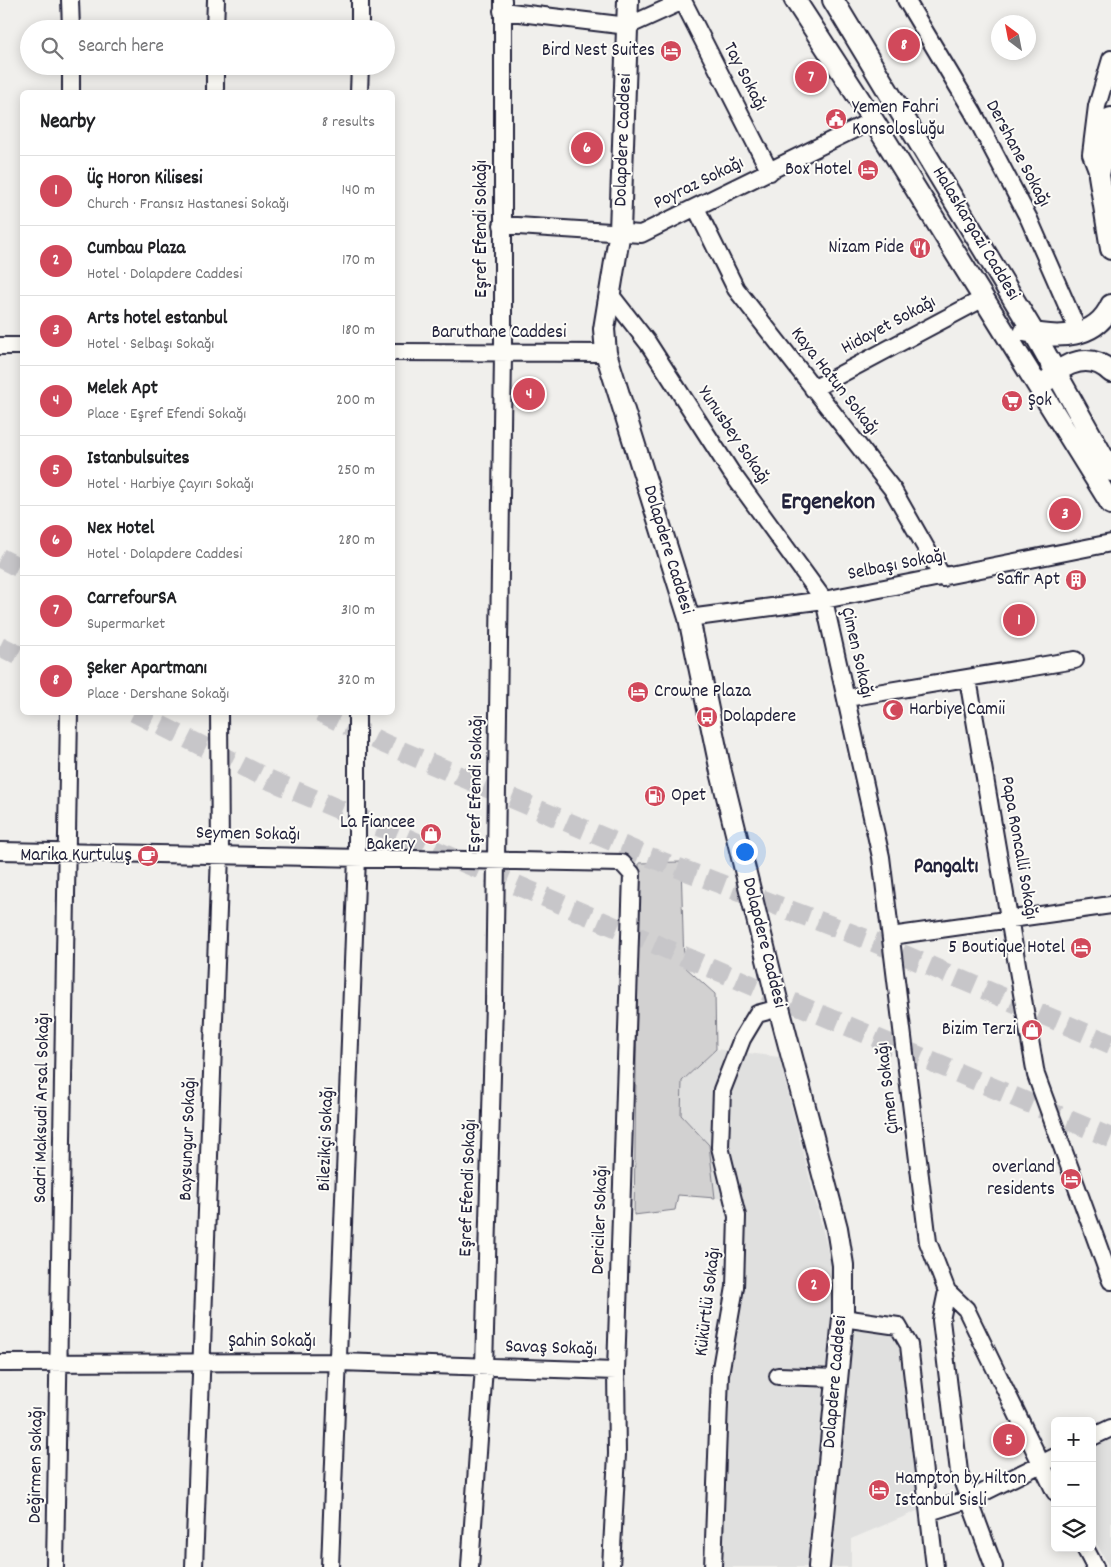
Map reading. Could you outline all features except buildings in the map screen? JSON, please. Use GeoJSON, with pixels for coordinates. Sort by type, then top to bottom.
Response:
{"type":"FeatureCollection","features":[{"type":"Feature","properties":{"kind":"main road","name":"Dolapdere Caddesi"},"geometry":{"type":"LineString","coordinates":[[628,0],[620,231],[608,293],[604,329],[606,354],[689,618],[721,772],[779,1008],[838,1228],[843,1264],[843,1318],[819,1567]]}},
{"type":"Feature","properties":{"kind":"main road","name":"Halaskargazi Caddesi"},"geometry":{"type":"LineString","coordinates":[[795,0],[988,304],[1111,504]]}},
{"type":"Feature","properties":{"kind":"main road","name":"Halaskargazi Caddesi"},"geometry":{"type":"LineString","coordinates":[[833,0],[1034,333],[1111,471]]}},
{"type":"Feature","properties":{"kind":"main road"},"geometry":{"type":"LineString","coordinates":[[1111,118],[1099,175],[1111,249]]}},
{"type":"Feature","properties":{"kind":"main road"},"geometry":{"type":"LineString","coordinates":[[988,304],[1020,329],[1034,333],[1064,336],[1094,328],[1106,316],[1111,305]]}},
{"type":"Feature","properties":{"kind":"main road"},"geometry":{"type":"LineString","coordinates":[[1045,399],[1048,380],[1065,365],[1086,361],[1104,365],[1111,372]]}},
{"type":"Feature","properties":{"kind":"street"},"geometry":{"type":"LineString","coordinates":[[70,0],[71,20]]}},
{"type":"Feature","properties":{"kind":"street"},"geometry":{"type":"LineString","coordinates":[[215,20],[216,0]]}},
{"type":"Feature","properties":{"kind":"street"},"geometry":{"type":"LineString","coordinates":[[360,0],[360,20]]}},
{"type":"Feature","properties":{"kind":"street","name":"Dershane Sokağı"},"geometry":{"type":"LineString","coordinates":[[906,0],[973,112],[1029,219],[1079,333]]}},
{"type":"Feature","properties":{"kind":"street","name":"Tay Sokağı"},"geometry":{"type":"LineString","coordinates":[[628,26],[683,1],[770,172]]}},
{"type":"Feature","properties":{"kind":"street"},"geometry":{"type":"LineString","coordinates":[[502,5],[628,26]]}},
{"type":"Feature","properties":{"kind":"street","name":"Eşref Efendi Sokağı"},"geometry":{"type":"LineString","coordinates":[[470,1567],[484,1366],[496,860],[502,354],[502,5]]}},
{"type":"Feature","properties":{"kind":"street"},"geometry":{"type":"LineString","coordinates":[[1099,175],[1091,154],[1097,106],[1111,59]]}},
{"type":"Feature","properties":{"kind":"street"},"geometry":{"type":"LineString","coordinates":[[71,75],[71,90]]}},
{"type":"Feature","properties":{"kind":"street"},"geometry":{"type":"LineString","coordinates":[[215,75],[215,90]]}},
{"type":"Feature","properties":{"kind":"street"},"geometry":{"type":"LineString","coordinates":[[359,90],[360,75]]}},
{"type":"Feature","properties":{"kind":"street","name":"Poyraz Sokağı"},"geometry":{"type":"LineString","coordinates":[[502,225],[620,231],[641,234],[872,120]]}},
{"type":"Feature","properties":{"kind":"street","name":"Kaya Hatun Sokağı"},"geometry":{"type":"LineString","coordinates":[[696,208],[736,289],[894,490],[943,578]]}},
{"type":"Feature","properties":{"kind":"street","name":"Yunusbey Sokağı"},"geometry":{"type":"LineString","coordinates":[[608,293],[648,343],[731,472],[824,600]]}},
{"type":"Feature","properties":{"kind":"street","name":"Hidayet Sokağı"},"geometry":{"type":"LineString","coordinates":[[813,389],[988,304]]}},
{"type":"Feature","properties":{"kind":"street"},"geometry":{"type":"LineString","coordinates":[[0,346],[20,346]]}},
{"type":"Feature","properties":{"kind":"street","name":"Baruthane Caddesi"},"geometry":{"type":"LineString","coordinates":[[395,352],[606,354]]}},
{"type":"Feature","properties":{"kind":"street","name":"Selbaşı Sokağı"},"geometry":{"type":"LineString","coordinates":[[689,618],[824,600],[943,578],[1111,543]]}},
{"type":"Feature","properties":{"kind":"street","name":"Çimen Sokağı"},"geometry":{"type":"LineString","coordinates":[[824,600],[847,698],[880,857],[928,1242],[947,1291]]}},
{"type":"Feature","properties":{"kind":"street"},"geometry":{"type":"LineString","coordinates":[[847,698],[1075,660]]}},
{"type":"Feature","properties":{"kind":"street","name":"Papa Roncalli Sokağı"},"geometry":{"type":"LineString","coordinates":[[968,679],[1036,1075],[1111,1281]]}},
{"type":"Feature","properties":{"kind":"street","name":"Sadri Maksudi Arsal Sokağı"},"geometry":{"type":"LineString","coordinates":[[59,1364],[69,715]]}},
{"type":"Feature","properties":{"kind":"street","name":"Baysungur Sokağı"},"geometry":{"type":"LineString","coordinates":[[194,1567],[220,854],[219,715]]}},
{"type":"Feature","properties":{"kind":"street","name":"Bilezikçi Sokağı"},"geometry":{"type":"LineString","coordinates":[[330,1567],[357,857],[357,715]]}},
{"type":"Feature","properties":{"kind":"street","name":"Seymen Sokağı"},"geometry":{"type":"LineString","coordinates":[[0,851],[496,860]]}},
{"type":"Feature","properties":{"kind":"street","name":"Dericiler Sokağı"},"geometry":{"type":"LineString","coordinates":[[496,860],[627,869],[616,1371],[617,1454],[611,1567]]}},
{"type":"Feature","properties":{"kind":"street"},"geometry":{"type":"LineString","coordinates":[[891,936],[1010,921],[1111,905]]}},
{"type":"Feature","properties":{"kind":"street","name":"Kükürtlü Sokağı"},"geometry":{"type":"LineString","coordinates":[[713,1567],[720,1374],[735,1287],[738,1216],[720,1147],[722,1090],[742,1039],[758,1014],[779,1008]]}},
{"type":"Feature","properties":{"kind":"street"},"geometry":{"type":"LineString","coordinates":[[994,1567],[959,1472],[940,1320],[947,1291],[966,1309],[1047,1461],[1051,1476]]}},
{"type":"Feature","properties":{"kind":"street"},"geometry":{"type":"LineString","coordinates":[[843,1318],[898,1326],[909,1344],[919,1446],[930,1512],[935,1567]]}},
{"type":"Feature","properties":{"kind":"street","name":"Şahin Sokağı"},"geometry":{"type":"LineString","coordinates":[[59,1364],[339,1362],[484,1366]]}},
{"type":"Feature","properties":{"kind":"street"},"geometry":{"type":"LineString","coordinates":[[0,1363],[59,1364]]}},
{"type":"Feature","properties":{"kind":"street","name":"Değirmen Sokağı"},"geometry":{"type":"LineString","coordinates":[[55,1567],[59,1364]]}},
{"type":"Feature","properties":{"kind":"street","name":"Savaş Sokağı"},"geometry":{"type":"LineString","coordinates":[[484,1366],[616,1371]]}},
{"type":"Feature","properties":{"kind":"street"},"geometry":{"type":"LineString","coordinates":[[778,1376],[836,1378]]}},
{"type":"Feature","properties":{"kind":"street"},"geometry":{"type":"LineString","coordinates":[[1096,1435],[1111,1428]]}},
{"type":"Feature","properties":{"kind":"street"},"geometry":{"type":"LineString","coordinates":[[930,1512],[970,1499],[1047,1461]]}},
{"type":"Feature","properties":{"kind":"street"},"geometry":{"type":"LineString","coordinates":[[1087,1552],[1096,1567]]}},
{"type":"Feature","properties":{"kind":"shaded area"},"geometry":{"type":"Polygon","coordinates":[[[681,862],[684,966],[715,994],[716,1049],[682,1081],[681,1115],[709,1145],[715,1198],[678,1195],[675,1210],[634,1215],[639,863],[681,862]]]}},
{"type":"Feature","properties":{"kind":"shaded area"},"geometry":{"type":"Polygon","coordinates":[[[716,1049],[779,1057],[845,1318],[894,1327],[909,1346],[922,1509],[851,1539],[851,1567],[714,1567],[733,1199],[715,1198],[709,1145],[681,1115],[682,1081],[716,1049]]]}},
{"type":"Feature","properties":{"kind":"shaded area"},"geometry":{"type":"Polygon","coordinates":[[[1111,1437],[1111,1567],[1109,1567],[1096,1543],[1096,1444],[1111,1437]]]}},
{"type":"Feature","properties":{"kind":"tunnel"},"geometry":{"type":"LineString","coordinates":[[0,558],[20,568]]}},
{"type":"Feature","properties":{"kind":"tunnel"},"geometry":{"type":"LineString","coordinates":[[0,646],[20,656]]}},
{"type":"Feature","properties":{"kind":"tunnel"},"geometry":{"type":"LineString","coordinates":[[140,715],[272,781],[1111,1138]]}},
{"type":"Feature","properties":{"kind":"tunnel"},"geometry":{"type":"LineString","coordinates":[[326,715],[385,744],[647,856],[874,942],[1111,1044]]}},
{"type":"Feature","properties":{"kind":"place","name":"Şeker Apartmanı"},"geometry":{"type":"Point","coordinates":[904,45]}},
{"type":"Feature","properties":{"kind":"place","name":"Bird Nest Suites"},"geometry":{"type":"Point","coordinates":[671,51]}},
{"type":"Feature","properties":{"kind":"place","name":"CarrefourSA"},"geometry":{"type":"Point","coordinates":[811,77]}},
{"type":"Feature","properties":{"kind":"place","name":"Yemen Fahri Konsolosluğu"},"geometry":{"type":"Point","coordinates":[836,119]}},
{"type":"Feature","properties":{"kind":"place","name":"Nex Hotel"},"geometry":{"type":"Point","coordinates":[587,148]}},
{"type":"Feature","properties":{"kind":"place","name":"Box Hotel"},"geometry":{"type":"Point","coordinates":[868,170]}},
{"type":"Feature","properties":{"kind":"place","name":"Nizam Pide"},"geometry":{"type":"Point","coordinates":[920,248]}},
{"type":"Feature","properties":{"kind":"place","name":"Melek Apt"},"geometry":{"type":"Point","coordinates":[529,394]}},
{"type":"Feature","properties":{"kind":"place","name":"Şok"},"geometry":{"type":"Point","coordinates":[1012,401]}},
{"type":"Feature","properties":{"kind":"place","name":"Arts hotel estanbul"},"geometry":{"type":"Point","coordinates":[1065,514]}},
{"type":"Feature","properties":{"kind":"place","name":"Safir Apt"},"geometry":{"type":"Point","coordinates":[1076,580]}},
{"type":"Feature","properties":{"kind":"place","name":"Üç Horon Kilisesi"},"geometry":{"type":"Point","coordinates":[1019,620]}},
{"type":"Feature","properties":{"kind":"place","name":"Crowne Plaza"},"geometry":{"type":"Point","coordinates":[638,692]}},
{"type":"Feature","properties":{"kind":"place","name":"Harbiye Camii"},"geometry":{"type":"Point","coordinates":[893,710]}},
{"type":"Feature","properties":{"kind":"place","name":"Dolapdere"},"geometry":{"type":"Point","coordinates":[707,717]}},
{"type":"Feature","properties":{"kind":"place","name":"Opet"},"geometry":{"type":"Point","coordinates":[655,796]}},
{"type":"Feature","properties":{"kind":"place","name":"La Fiancee Bakery"},"geometry":{"type":"Point","coordinates":[431,834]}},
{"type":"Feature","properties":{"kind":"place","name":"Marika Kurtuluş"},"geometry":{"type":"Point","coordinates":[148,856]}},
{"type":"Feature","properties":{"kind":"place","name":"5 Boutique Hotel"},"geometry":{"type":"Point","coordinates":[1081,948]}},
{"type":"Feature","properties":{"kind":"place","name":"Bizim Terzi"},"geometry":{"type":"Point","coordinates":[1032,1030]}},
{"type":"Feature","properties":{"kind":"place","name":"overland residents"},"geometry":{"type":"Point","coordinates":[1071,1179]}},
{"type":"Feature","properties":{"kind":"place","name":"Cumbau Plaza"},"geometry":{"type":"Point","coordinates":[814,1285]}},
{"type":"Feature","properties":{"kind":"place","name":"Istanbulsuites"},"geometry":{"type":"Point","coordinates":[1009,1440]}},
{"type":"Feature","properties":{"kind":"place","name":"Hampton by Hilton Istanbul Sisli"},"geometry":{"type":"Point","coordinates":[879,1490]}},
{"type":"Feature","properties":{"kind":"district","name":"Ergenekon"},"geometry":{"type":"Point","coordinates":[828,503]}},
{"type":"Feature","properties":{"kind":"district","name":"Pangaltı"},"geometry":{"type":"Point","coordinates":[946,868]}}]}
